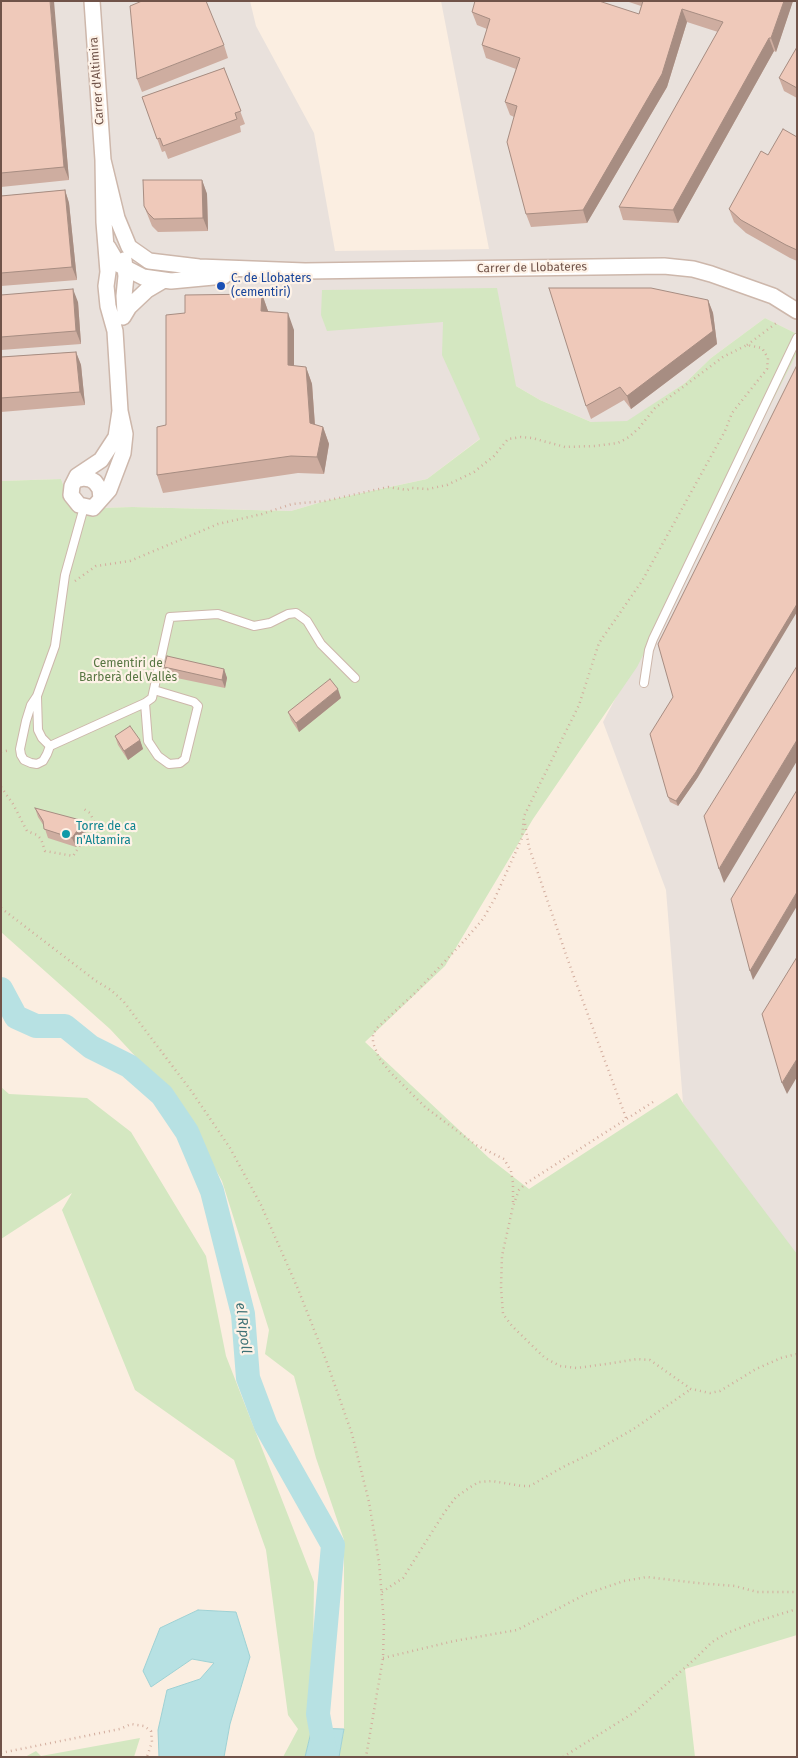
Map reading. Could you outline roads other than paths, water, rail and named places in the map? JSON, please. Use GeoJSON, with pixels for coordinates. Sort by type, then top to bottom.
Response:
{"type":"FeatureCollection","features":[{"type":"Feature","properties":{"kind":"street","name":"Carrer d'Altimira"},"geometry":{"type":"LineString","coordinates":[[92,1],[103,160],[104,222],[107,245],[119,267],[125,313]]}},
{"type":"Feature","properties":{"kind":"street","name":"Carrer d'Altimira"},"geometry":{"type":"LineString","coordinates":[[103,160],[117,218],[129,247],[144,268]]}},
{"type":"Feature","properties":{"kind":"street","name":"Carrer d'Altimira"},"geometry":{"type":"LineString","coordinates":[[101,499],[109,490],[123,453],[125,434],[120,411],[114,331],[106,286],[124,258],[115,240],[113,226],[114,204]]}},
{"type":"Feature","properties":{"kind":"street","name":"Carrer de Llobateres"},"geometry":{"type":"LineString","coordinates":[[144,268],[305,271],[664,266],[693,269],[711,274],[773,296],[797,311]]}},
{"type":"Feature","properties":{"kind":"street"},"geometry":{"type":"LineString","coordinates":[[119,267],[144,268]]}},
{"type":"Feature","properties":{"kind":"street","name":"Carrer de Llobateres"},"geometry":{"type":"LineString","coordinates":[[144,268],[164,280],[171,281],[242,274],[258,270]]}},
{"type":"Feature","properties":{"kind":"street"},"geometry":{"type":"LineString","coordinates":[[114,331],[128,307],[147,290],[164,280]]}},
{"type":"Feature","properties":{"kind":"street","name":"Carrer d'Altimira"},"geometry":{"type":"LineString","coordinates":[[75,480],[86,469],[101,460],[116,437],[120,411]]}},
{"type":"Feature","properties":{"kind":"street"},"geometry":{"type":"LineString","coordinates":[[84,478],[95,482],[100,489],[101,499],[92,508],[84,507],[74,501],[71,496],[75,480],[84,478]]}},
{"type":"Feature","properties":{"kind":"lane"},"geometry":{"type":"LineString","coordinates":[[644,683],[649,650],[653,638],[797,338]]}},
{"type":"Feature","properties":{"kind":"lane"},"geometry":{"type":"LineString","coordinates":[[50,746],[48,754],[43,761],[37,764],[24,760],[20,749],[31,705],[37,696],[55,646],[62,589],[84,507]]}},
{"type":"Feature","properties":{"kind":"lane"},"geometry":{"type":"LineString","coordinates":[[50,746],[145,703],[152,698],[170,617],[218,614],[254,626],[270,623],[288,614],[296,613],[307,621],[321,644],[355,678]]}},
{"type":"Feature","properties":{"kind":"lane"},"geometry":{"type":"LineString","coordinates":[[145,703],[148,740],[158,756],[170,764],[180,763],[185,759],[198,706],[194,702],[154,690]]}},
{"type":"Feature","properties":{"kind":"lane"},"geometry":{"type":"LineString","coordinates":[[37,696],[38,730],[42,738],[50,746]]}},
{"type":"Feature","properties":{"kind":"water"},"geometry":{"type":"Polygon","coordinates":[[[198,1610],[236,1612],[250,1657],[230,1724],[224,1757],[159,1757],[158,1730],[167,1690],[200,1679],[214,1663],[192,1659],[151,1687],[143,1671],[160,1628],[198,1610]]]}},
{"type":"Feature","properties":{"kind":"water"},"geometry":{"type":"Polygon","coordinates":[[[312,1728],[344,1729],[339,1757],[305,1757],[312,1728]]]}},
{"type":"Feature","properties":{"kind":"waterway","name":"el Ripoll"},"geometry":{"type":"LineString","coordinates":[[1,989],[16,1017],[36,1026],[65,1026],[91,1047],[129,1066],[162,1095],[187,1132],[212,1191],[243,1314],[248,1378],[266,1426],[333,1545],[318,1714],[326,1757]]}},
{"type":"Feature","properties":{"kind":"place","name":"C. de Llobaters (cementiri)"},"geometry":{"type":"Point","coordinates":[221,286]}},
{"type":"Feature","properties":{"kind":"place","name":"Torre de ca n'Altamira"},"geometry":{"type":"Point","coordinates":[66,834]}},
{"type":"Feature","properties":{"kind":"park label","name":"Cementiri de Barberà del Vallès"},"geometry":{"type":"Point","coordinates":[128,671]}}]}
